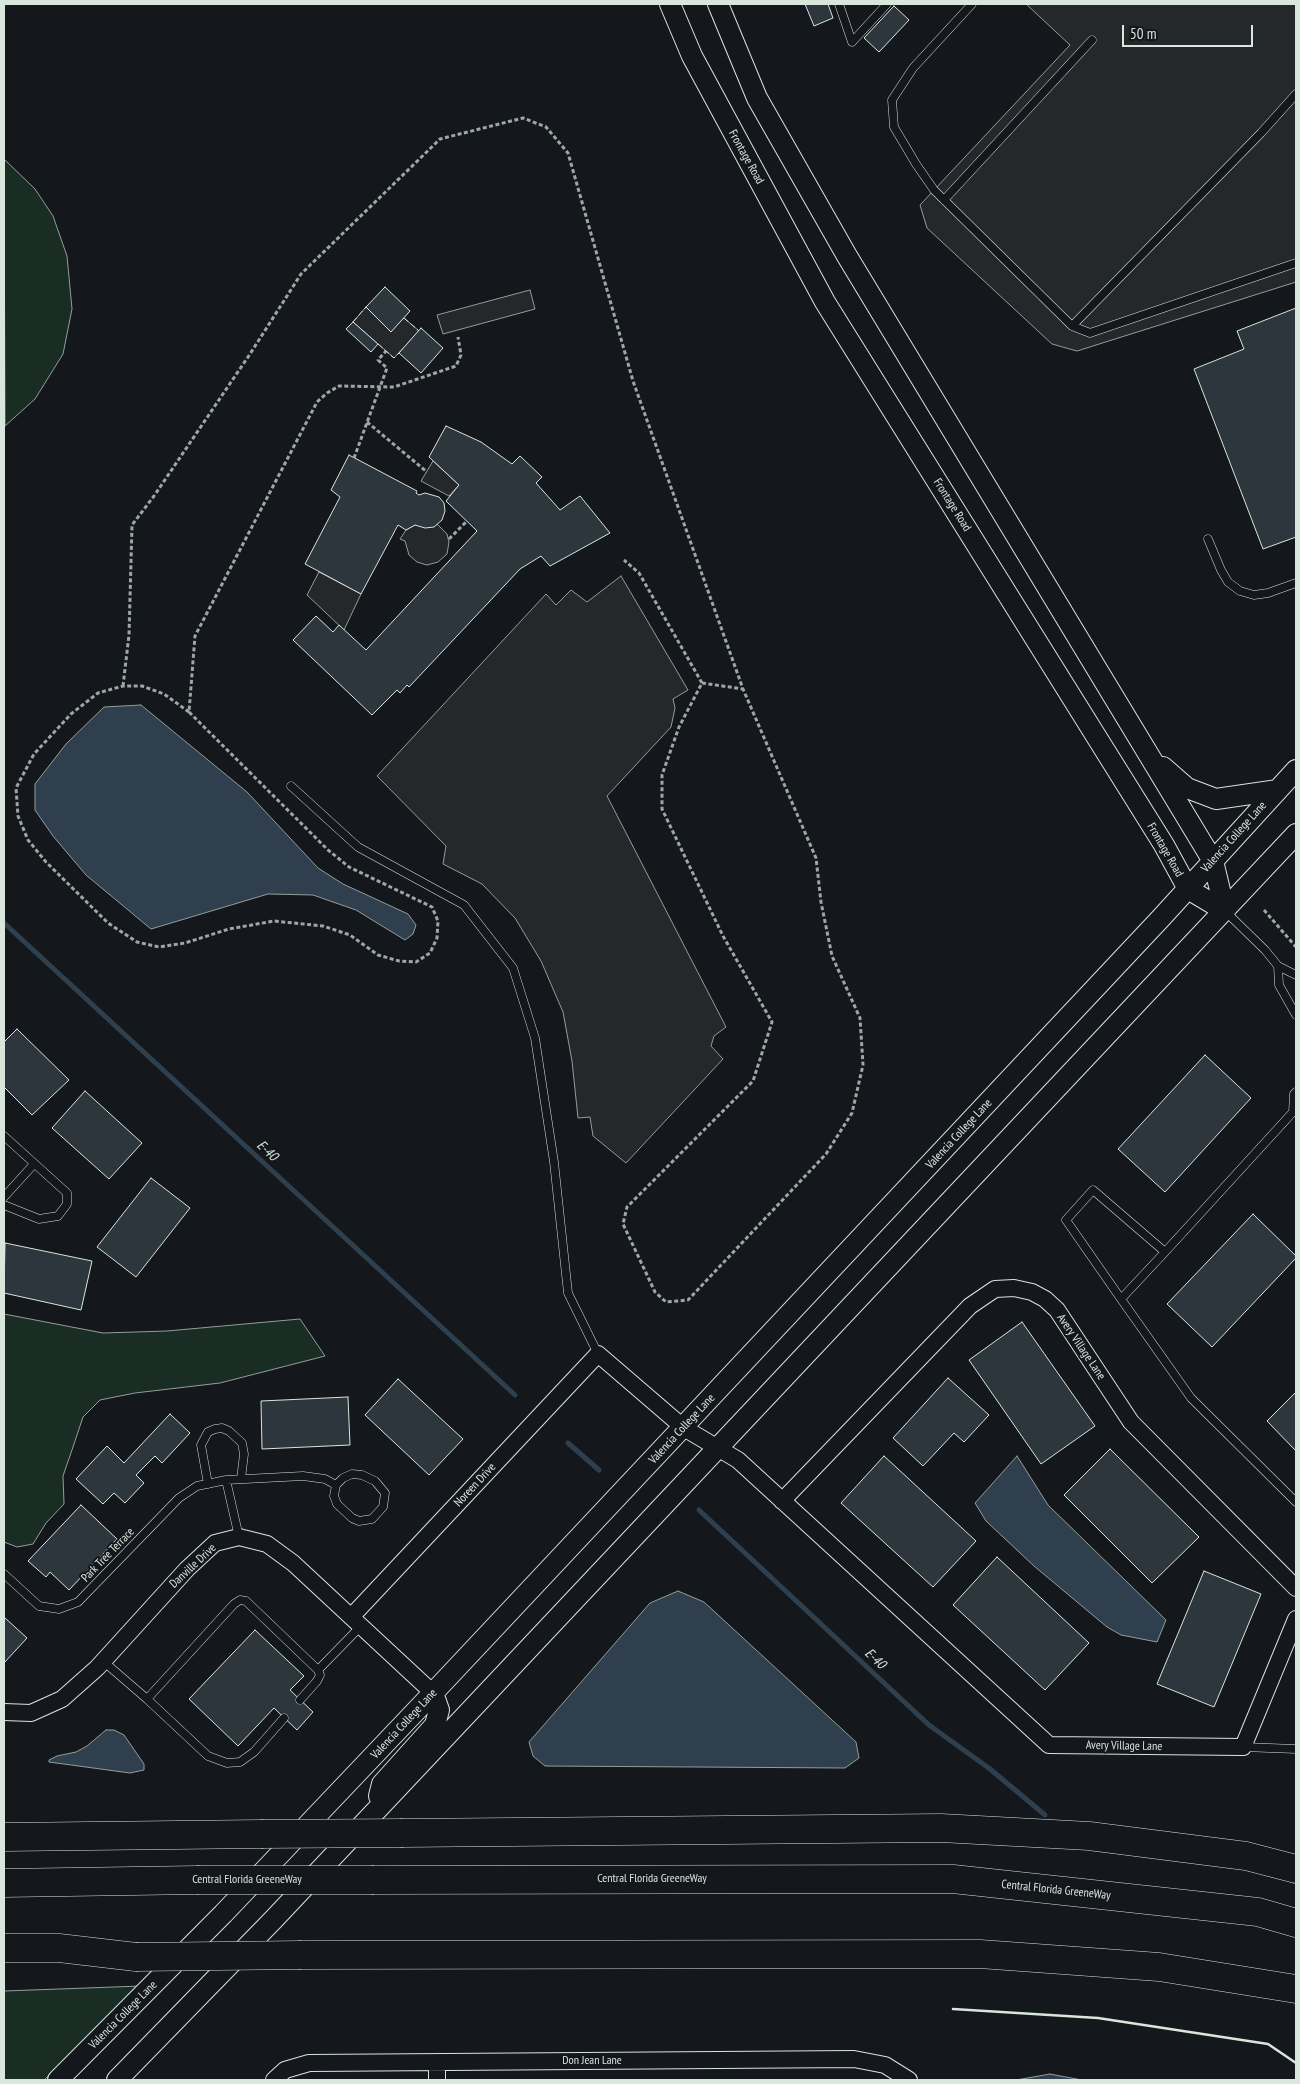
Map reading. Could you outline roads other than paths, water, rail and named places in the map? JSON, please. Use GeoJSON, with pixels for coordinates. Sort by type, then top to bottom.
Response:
{"type":"FeatureCollection","features":[{"type":"Feature","properties":{"kind":"highway"},"geometry":{"type":"LineString","coordinates":[[4,1837],[941,1828],[1089,1836],[1246,1856],[1296,1869]]}},
{"type":"Feature","properties":{"kind":"highway","name":"Central Florida GreeneWay"},"geometry":{"type":"LineString","coordinates":[[4,1883],[197,1880],[953,1879],[1258,1912],[1296,1923]]}},
{"type":"Feature","properties":{"kind":"highway"},"geometry":{"type":"LineString","coordinates":[[4,1948],[59,1948],[136,1957],[980,1954],[1160,1967],[1296,1989]]}},
{"type":"Feature","properties":{"kind":"highway"},"geometry":{"type":"LineString","coordinates":[[4,1954],[59,1948]]}},
{"type":"Feature","properties":{"kind":"street","name":"Frontage Road"},"geometry":{"type":"LineString","coordinates":[[670,4],[692,56],[825,302],[1164,845],[1188,889],[1225,911]]}},
{"type":"Feature","properties":{"kind":"street"},"geometry":{"type":"LineString","coordinates":[[718,4],[758,98],[842,248],[1214,861],[1225,911]]}},
{"type":"Feature","properties":{"kind":"street"},"geometry":{"type":"LineString","coordinates":[[1149,754],[1187,788],[1216,799],[1278,790]]}},
{"type":"Feature","properties":{"kind":"street","name":"Valencia College Lane"},"geometry":{"type":"LineString","coordinates":[[58,2080],[224,1914],[684,1428],[1188,889],[1296,770]]}},
{"type":"Feature","properties":{"kind":"street"},"geometry":{"type":"LineString","coordinates":[[118,2080],[273,1920],[1296,834]]}},
{"type":"Feature","properties":{"kind":"street","name":"Avery Village Lane"},"geometry":{"type":"LineString","coordinates":[[782,1501],[970,1306],[996,1289],[1014,1288],[1032,1292],[1045,1299],[1057,1310],[1131,1422],[1296,1588]]}},
{"type":"Feature","properties":{"kind":"street","name":"Avery Village Lane"},"geometry":{"type":"LineString","coordinates":[[598,1354],[684,1428],[738,1460],[1049,1745],[1243,1747]]}},
{"type":"Feature","properties":{"kind":"street","name":"Noreen Drive"},"geometry":{"type":"LineString","coordinates":[[356,1621],[598,1354]]}},
{"type":"Feature","properties":{"kind":"street","name":"Danville Drive"},"geometry":{"type":"LineString","coordinates":[[4,1712],[31,1714],[62,1700],[103,1661],[194,1563],[216,1543],[239,1537],[267,1544],[293,1563],[433,1693]]}},
{"type":"Feature","properties":{"kind":"street"},"geometry":{"type":"LineString","coordinates":[[1243,1747],[1296,1619]]}},
{"type":"Feature","properties":{"kind":"street"},"geometry":{"type":"LineString","coordinates":[[375,1810],[382,1784],[435,1725],[439,1710],[433,1693]]}},
{"type":"Feature","properties":{"kind":"street","name":"Don Jean Lane"},"geometry":{"type":"LineString","coordinates":[[274,2080],[286,2070],[309,2062],[854,2059],[884,2065],[909,2080]]}},
{"type":"Feature","properties":{"kind":"street"},"geometry":{"type":"LineString","coordinates":[[437,2062],[437,2080]]}},
{"type":"Feature","properties":{"kind":"lane"},"geometry":{"type":"LineString","coordinates":[[839,4],[852,42],[887,4]]}},
{"type":"Feature","properties":{"kind":"lane"},"geometry":{"type":"LineString","coordinates":[[972,4],[912,68],[892,100],[894,127],[934,190],[1072,326],[1090,333],[1296,263]]}},
{"type":"Feature","properties":{"kind":"lane"},"geometry":{"type":"LineString","coordinates":[[944,200],[1092,40]]}},
{"type":"Feature","properties":{"kind":"lane"},"geometry":{"type":"LineString","coordinates":[[1072,326],[1261,133],[1296,94]]}},
{"type":"Feature","properties":{"kind":"lane"},"geometry":{"type":"LineString","coordinates":[[1208,539],[1228,582],[1240,591],[1254,595],[1268,593],[1296,583]]}},
{"type":"Feature","properties":{"kind":"lane"},"geometry":{"type":"LineString","coordinates":[[291,786],[358,847],[464,905],[513,968],[535,1038],[554,1162],[568,1293],[598,1354]]}},
{"type":"Feature","properties":{"kind":"lane"},"geometry":{"type":"LineString","coordinates":[[1225,911],[1265,950],[1278,966],[1296,975]]}},
{"type":"Feature","properties":{"kind":"lane"},"geometry":{"type":"LineString","coordinates":[[1278,966],[1279,985],[1296,1015]]}},
{"type":"Feature","properties":{"kind":"lane"},"geometry":{"type":"LineString","coordinates":[[1121,1298],[1294,1112],[1294,1094],[1296,1092]]}},
{"type":"Feature","properties":{"kind":"lane"},"geometry":{"type":"LineString","coordinates":[[4,1136],[67,1193],[67,1204],[58,1216],[39,1219],[4,1205]]}},
{"type":"Feature","properties":{"kind":"lane"},"geometry":{"type":"LineString","coordinates":[[4,1197],[34,1164]]}},
{"type":"Feature","properties":{"kind":"lane"},"geometry":{"type":"LineString","coordinates":[[1165,1252],[1093,1190],[1066,1220],[1191,1398],[1296,1502]]}},
{"type":"Feature","properties":{"kind":"lane"},"geometry":{"type":"LineString","coordinates":[[208,1484],[201,1445],[208,1432],[215,1429],[222,1428],[229,1431],[242,1444],[244,1454],[241,1479]]}},
{"type":"Feature","properties":{"kind":"lane"},"geometry":{"type":"LineString","coordinates":[[352,1474],[362,1474],[381,1486],[385,1493],[383,1507],[372,1519],[359,1521],[352,1518],[337,1504],[334,1496],[336,1485],[343,1478],[352,1474]]}},
{"type":"Feature","properties":{"kind":"lane","name":"Park Tree Terrace"},"geometry":{"type":"LineString","coordinates":[[4,1574],[39,1606],[59,1610],[78,1602],[179,1498],[197,1486],[226,1480],[303,1476],[325,1479],[336,1485]]}},
{"type":"Feature","properties":{"kind":"lane"},"geometry":{"type":"LineString","coordinates":[[226,1480],[239,1537]]}},
{"type":"Feature","properties":{"kind":"lane"},"geometry":{"type":"LineString","coordinates":[[147,1699],[234,1604],[240,1600],[246,1601],[318,1670],[320,1675],[318,1681],[300,1700]]}},
{"type":"Feature","properties":{"kind":"lane"},"geometry":{"type":"LineString","coordinates":[[318,1670],[356,1621]]}},
{"type":"Feature","properties":{"kind":"lane"},"geometry":{"type":"LineString","coordinates":[[103,1661],[208,1756],[227,1763],[240,1762],[254,1752],[284,1718]]}},
{"type":"Feature","properties":{"kind":"lane"},"geometry":{"type":"LineString","coordinates":[[1243,1747],[1296,1749]]}},
{"type":"Feature","properties":{"kind":"water"},"geometry":{"type":"Polygon","coordinates":[[[141,705],[247,792],[318,868],[343,884],[408,914],[416,925],[413,934],[405,940],[356,910],[313,895],[268,894],[151,929],[86,875],[53,836],[35,810],[35,784],[66,744],[104,707],[141,705]]]}},
{"type":"Feature","properties":{"kind":"water"},"geometry":{"type":"Polygon","coordinates":[[[1017,1456],[1048,1505],[1166,1620],[1157,1642],[1121,1635],[1107,1627],[1034,1566],[986,1521],[975,1503],[1017,1456]]]}},
{"type":"Feature","properties":{"kind":"water"},"geometry":{"type":"Polygon","coordinates":[[[678,1591],[704,1602],[856,1742],[859,1758],[845,1768],[545,1766],[533,1756],[529,1742],[650,1603],[678,1591]]]}},
{"type":"Feature","properties":{"kind":"water"},"geometry":{"type":"Polygon","coordinates":[[[106,1730],[114,1730],[124,1735],[144,1764],[144,1770],[130,1773],[49,1762],[49,1760],[57,1756],[76,1752],[87,1746],[106,1730]]]}},
{"type":"Feature","properties":{"kind":"water"},"geometry":{"type":"Polygon","coordinates":[[[1050,2074],[1082,2080],[1016,2080],[1050,2074]]]}},
{"type":"Feature","properties":{"kind":"waterway","name":"E-40"},"geometry":{"type":"LineString","coordinates":[[4,923],[515,1395]]}},
{"type":"Feature","properties":{"kind":"waterway","name":"E-40"},"geometry":{"type":"LineString","coordinates":[[568,1443],[599,1470]]}},
{"type":"Feature","properties":{"kind":"waterway","name":"E-40"},"geometry":{"type":"LineString","coordinates":[[699,1510],[929,1725],[990,1769],[1045,1815]]}}]}
